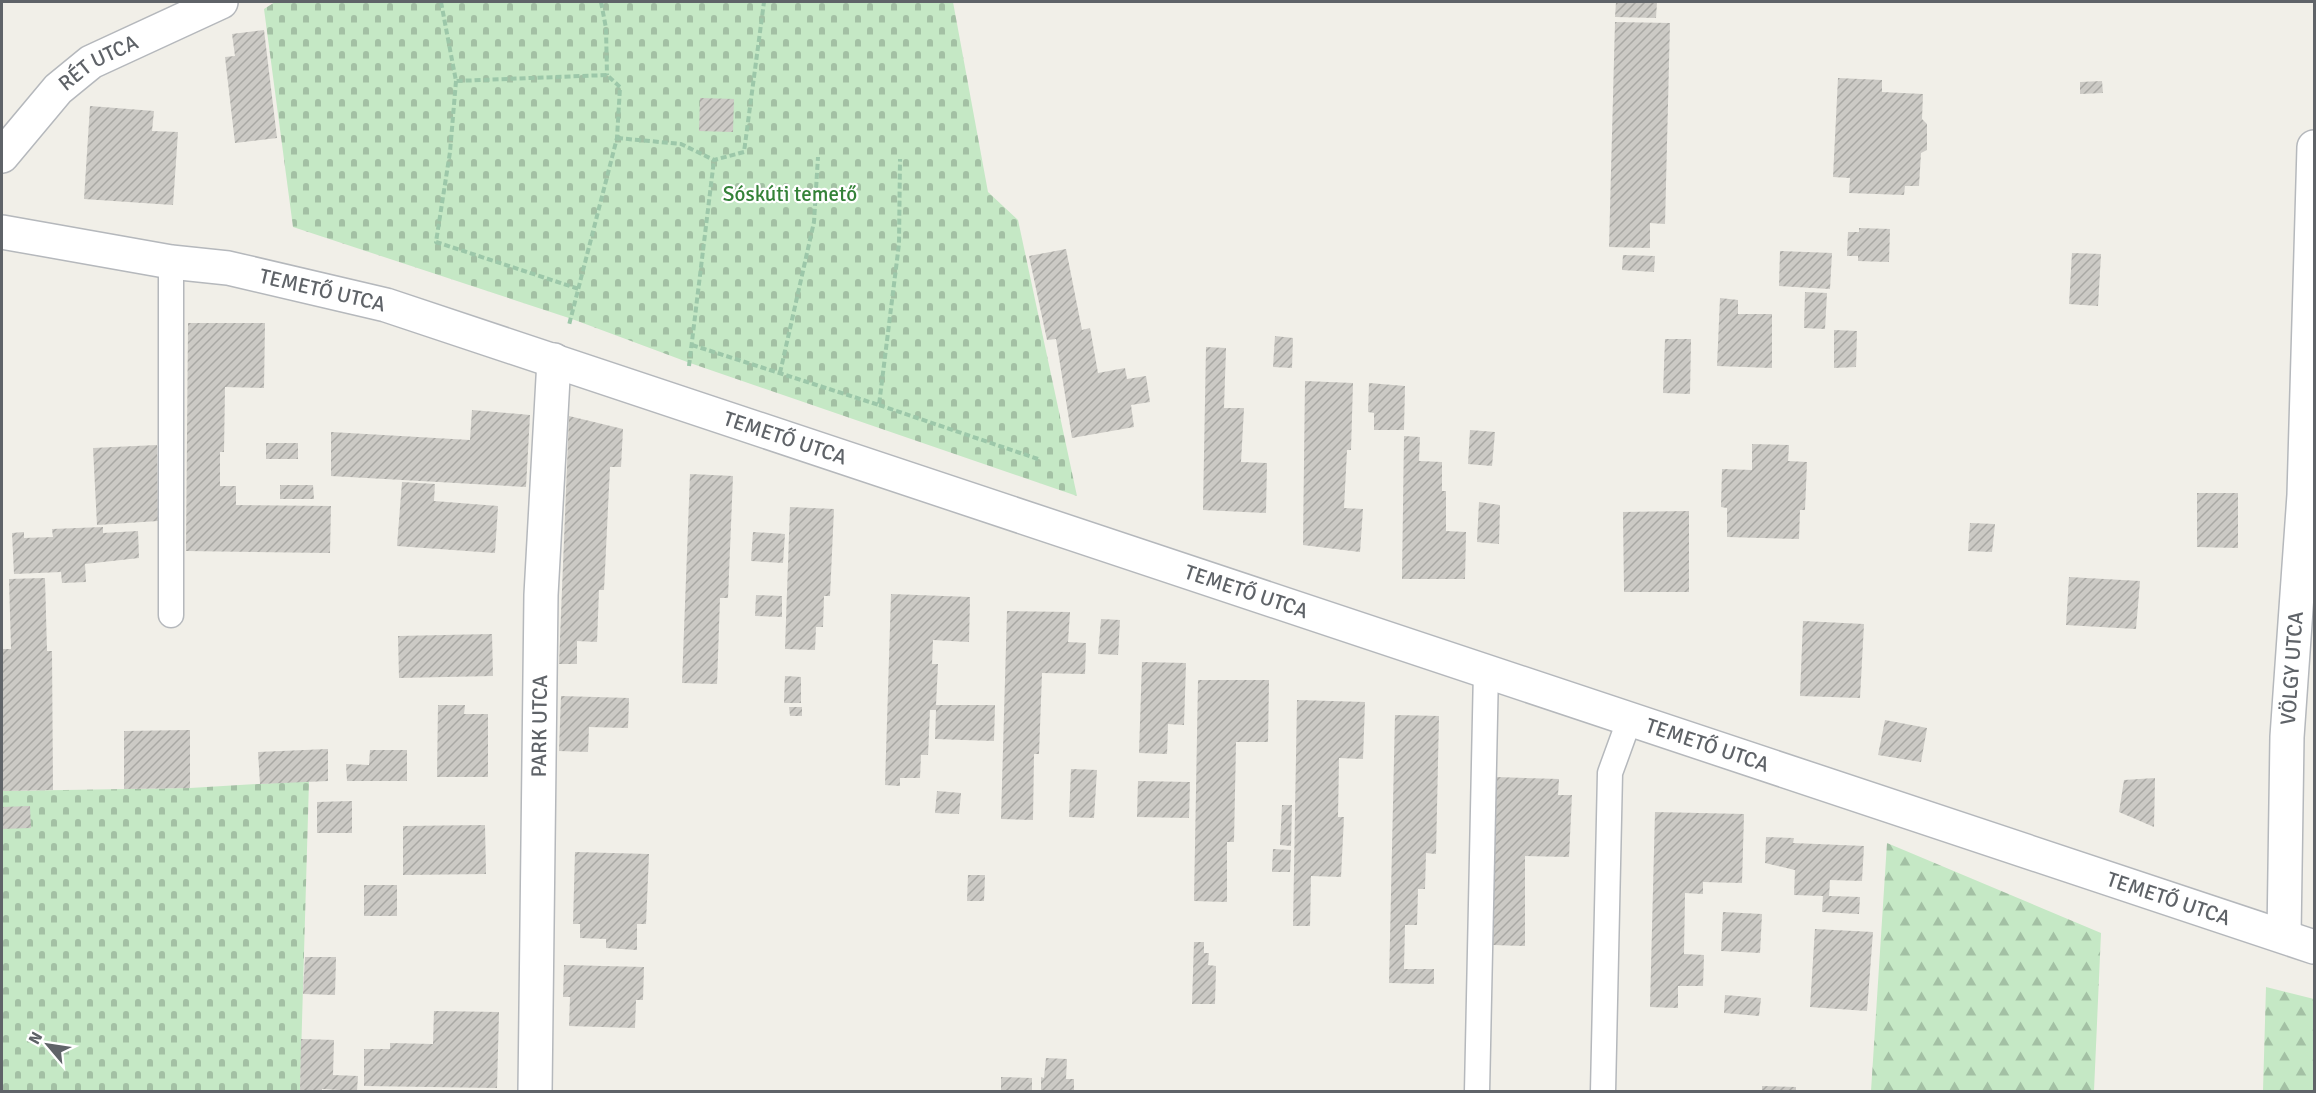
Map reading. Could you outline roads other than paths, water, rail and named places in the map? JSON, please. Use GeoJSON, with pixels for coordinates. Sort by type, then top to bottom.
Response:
{"type":"FeatureCollection","features":[{"type":"Feature","properties":{"kind":"street","name":"RÉT UTCA"},"geometry":{"type":"LineString","coordinates":[[2,156],[57,89],[91,62],[221,2]]}},
{"type":"Feature","properties":{"kind":"street","name":"VÖLGY UTCA"},"geometry":{"type":"LineString","coordinates":[[2284,936],[2287,737],[2304,495],[2314,147]]}},
{"type":"Feature","properties":{"kind":"street","name":"TEMETŐ UTCA"},"geometry":{"type":"LineString","coordinates":[[2,232],[171,262],[228,268],[386,305],[2314,946]]}},
{"type":"Feature","properties":{"kind":"street","name":"PARK UTCA"},"geometry":{"type":"LineString","coordinates":[[535,1092],[541,595],[554,360]]}},
{"type":"Feature","properties":{"kind":"lane"},"geometry":{"type":"LineString","coordinates":[[171,262],[171,615]]}},
{"type":"Feature","properties":{"kind":"lane"},"geometry":{"type":"LineString","coordinates":[[1477,1092],[1486,670]]}},
{"type":"Feature","properties":{"kind":"lane"},"geometry":{"type":"LineString","coordinates":[[1603,1092],[1610,773],[1630,718]]}},
{"type":"Feature","properties":{"kind":"park label","name":"Sóskúti temető"},"geometry":{"type":"Point","coordinates":[790,194]}}]}
